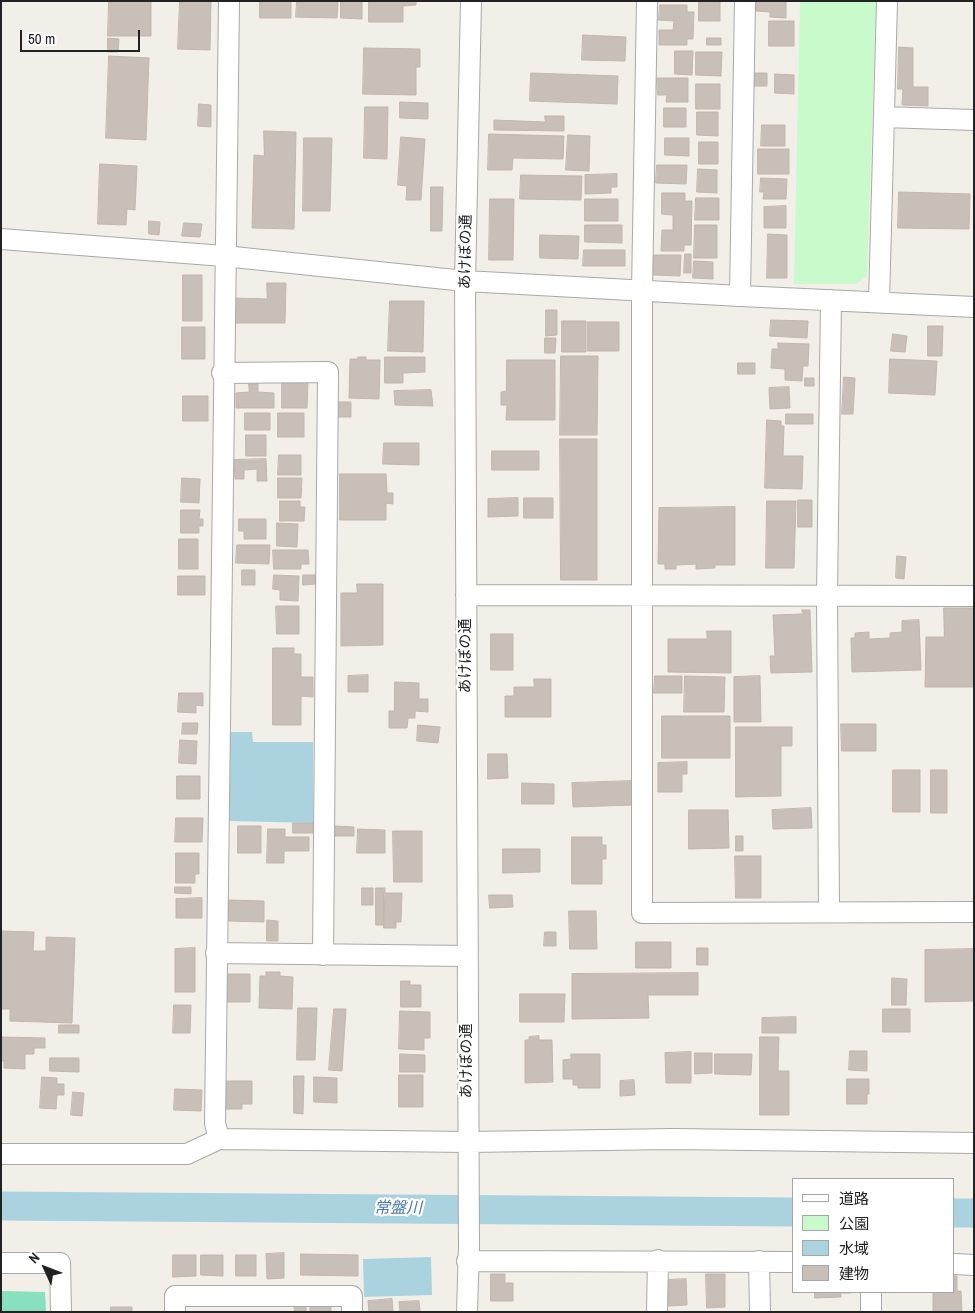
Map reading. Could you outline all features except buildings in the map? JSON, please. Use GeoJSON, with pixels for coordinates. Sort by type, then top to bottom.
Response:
{"type":"FeatureCollection","features":[{"type":"Feature","properties":{"kind":"street"},"geometry":{"type":"LineString","coordinates":[[220,1139],[215,1123],[216,953],[222,372],[229,1]]}},
{"type":"Feature","properties":{"kind":"street","name":"あけぼの通"},"geometry":{"type":"LineString","coordinates":[[467,1312],[465,281],[471,1]]}},
{"type":"Feature","properties":{"kind":"street"},"geometry":{"type":"LineString","coordinates":[[647,1],[642,291],[642,913],[974,912]]}},
{"type":"Feature","properties":{"kind":"street"},"geometry":{"type":"LineString","coordinates":[[740,296],[745,1]]}},
{"type":"Feature","properties":{"kind":"street"},"geometry":{"type":"LineString","coordinates":[[879,302],[887,1]]}},
{"type":"Feature","properties":{"kind":"street"},"geometry":{"type":"LineString","coordinates":[[884,117],[974,120]]}},
{"type":"Feature","properties":{"kind":"street"},"geometry":{"type":"LineString","coordinates":[[1,239],[224,256],[465,281],[974,307]]}},
{"type":"Feature","properties":{"kind":"street"},"geometry":{"type":"LineString","coordinates":[[829,912],[828,594],[831,300]]}},
{"type":"Feature","properties":{"kind":"street"},"geometry":{"type":"LineString","coordinates":[[222,372],[328,372],[323,955]]}},
{"type":"Feature","properties":{"kind":"street"},"geometry":{"type":"LineString","coordinates":[[466,595],[828,594],[974,596]]}},
{"type":"Feature","properties":{"kind":"street"},"geometry":{"type":"LineString","coordinates":[[216,953],[467,956]]}},
{"type":"Feature","properties":{"kind":"street"},"geometry":{"type":"LineString","coordinates":[[1,1154],[187,1154],[220,1139],[468,1142],[674,1139],[974,1143]]}},
{"type":"Feature","properties":{"kind":"street"},"geometry":{"type":"LineString","coordinates":[[468,1253],[658,1260],[792,1262]]}},
{"type":"Feature","properties":{"kind":"street"},"geometry":{"type":"LineString","coordinates":[[657,1312],[658,1260]]}},
{"type":"Feature","properties":{"kind":"street"},"geometry":{"type":"LineString","coordinates":[[759,1261],[760,1312]]}},
{"type":"Feature","properties":{"kind":"street"},"geometry":{"type":"LineString","coordinates":[[1,1263],[60,1263],[61,1312]]}},
{"type":"Feature","properties":{"kind":"street"},"geometry":{"type":"LineString","coordinates":[[955,1264],[974,1265]]}},
{"type":"Feature","properties":{"kind":"street"},"geometry":{"type":"LineString","coordinates":[[871,1293],[871,1312]]}},
{"type":"Feature","properties":{"kind":"street"},"geometry":{"type":"LineString","coordinates":[[175,1312],[175,1296],[264,1304],[352,1296],[352,1312]]}},
{"type":"Feature","properties":{"kind":"green space"},"geometry":{"type":"Polygon","coordinates":[[[800,1],[876,1],[867,276],[856,284],[794,284],[800,1]]]}},
{"type":"Feature","properties":{"kind":"green space"},"geometry":{"type":"Polygon","coordinates":[[[1,1291],[45,1292],[46,1312],[1,1312],[1,1291]]]}},
{"type":"Feature","properties":{"kind":"water"},"geometry":{"type":"Polygon","coordinates":[[[230,732],[252,732],[253,742],[313,742],[313,823],[229,821],[230,732]]]}},
{"type":"Feature","properties":{"kind":"water"},"geometry":{"type":"Polygon","coordinates":[[[431,1257],[432,1295],[364,1297],[363,1259],[431,1257]]]}},
{"type":"Feature","properties":{"kind":"waterway","name":"常盤川"},"geometry":{"type":"LineString","coordinates":[[1,1206],[792,1212]]}},
{"type":"Feature","properties":{"kind":"waterway","name":"常盤川"},"geometry":{"type":"LineString","coordinates":[[955,1213],[974,1213]]}}]}
